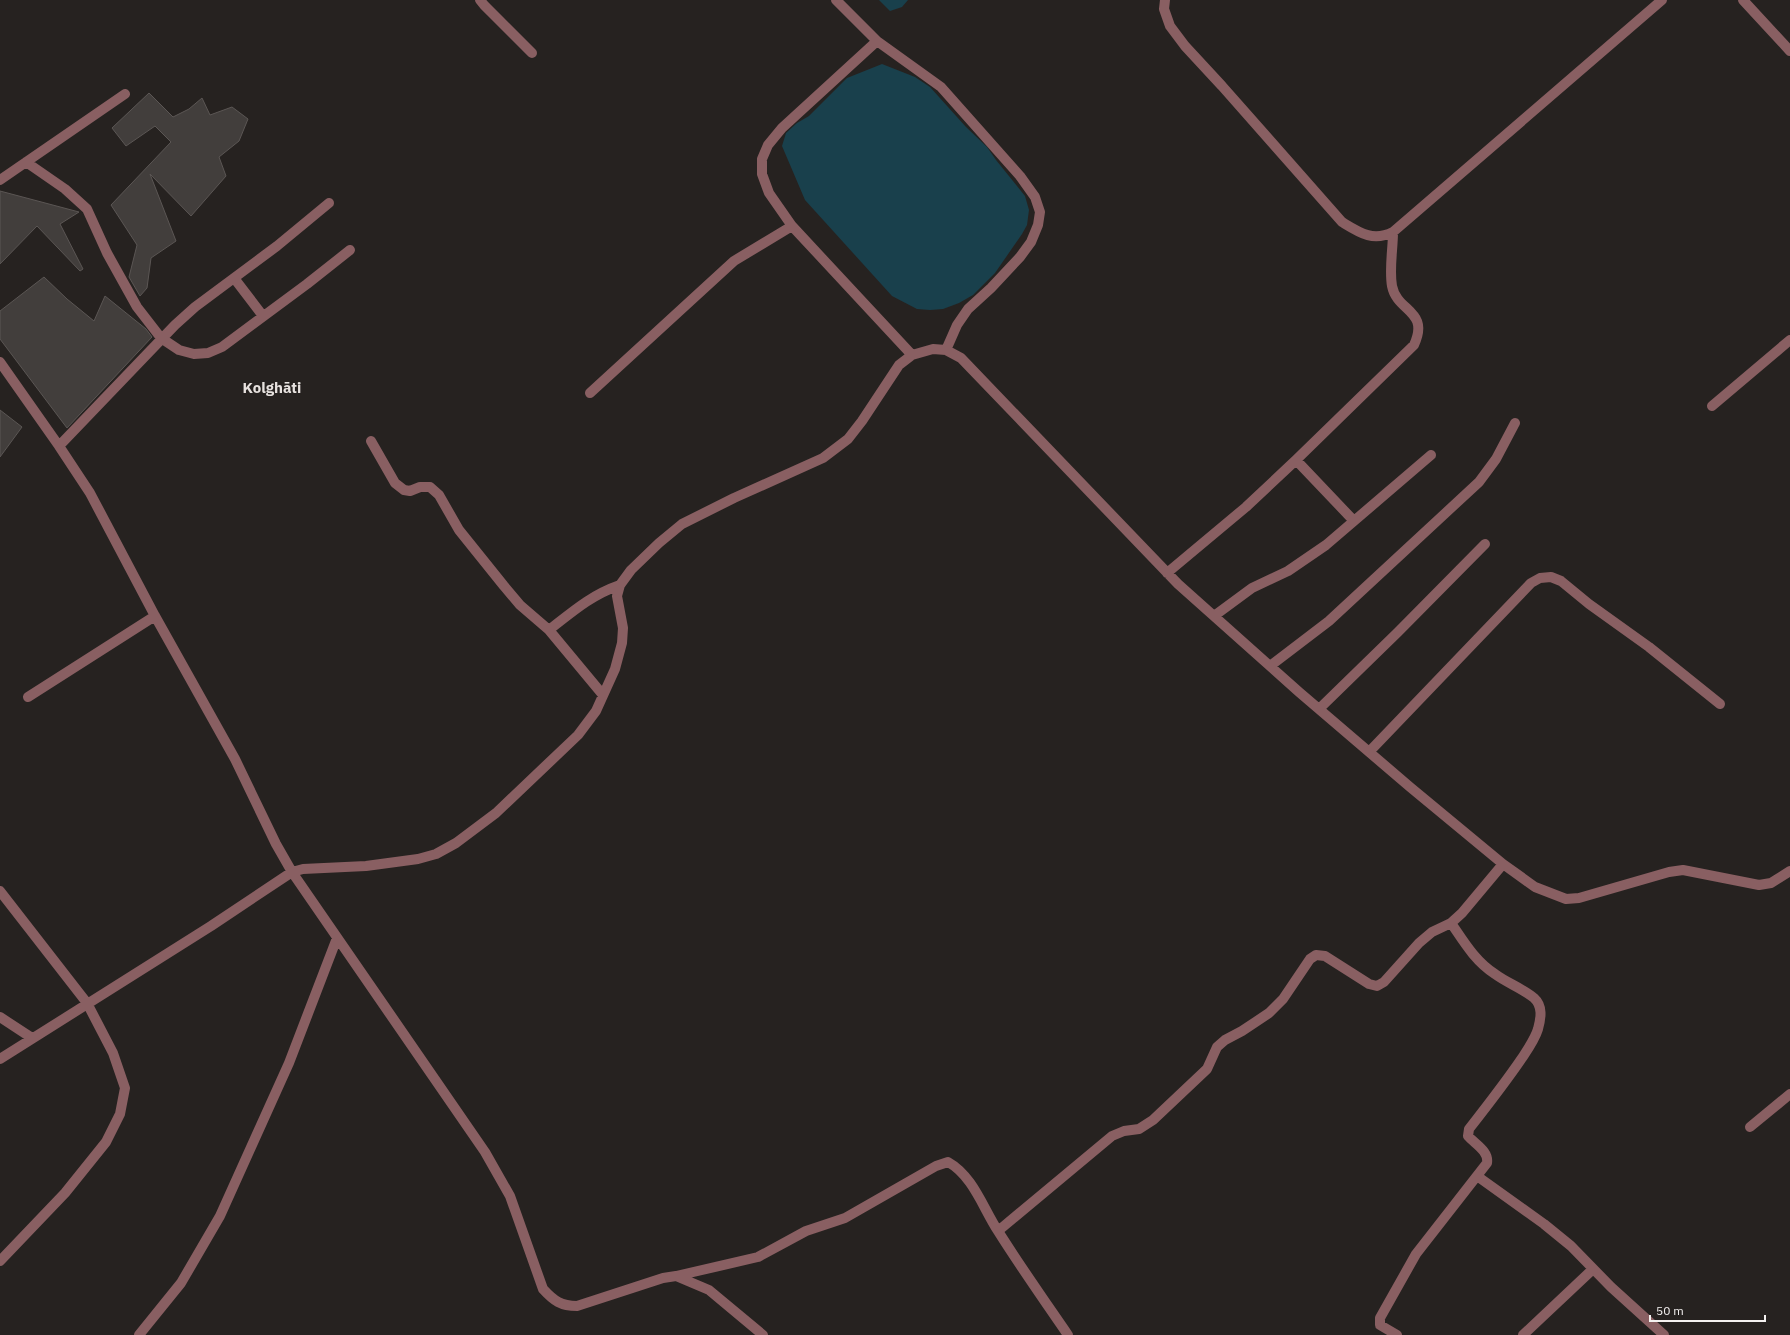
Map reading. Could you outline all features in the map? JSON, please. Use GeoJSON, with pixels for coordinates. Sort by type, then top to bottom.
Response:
{"type":"FeatureCollection","features":[{"type":"Feature","properties":{"kind":"street"},"geometry":{"type":"LineString","coordinates":[[480,0],[532,53]]}},
{"type":"Feature","properties":{"kind":"street"},"geometry":{"type":"LineString","coordinates":[[836,0],[877,41],[941,87],[1020,176],[1035,197],[1040,212],[1038,225],[1031,242],[1020,257],[991,288],[968,309],[957,325],[946,350]]}},
{"type":"Feature","properties":{"kind":"street"},"geometry":{"type":"LineString","coordinates":[[1165,0],[1164,9],[1170,26],[1185,46],[1342,222],[1360,233],[1370,236],[1384,237],[1393,232],[1662,0]]}},
{"type":"Feature","properties":{"kind":"street"},"geometry":{"type":"LineString","coordinates":[[1743,0],[1790,51]]}},
{"type":"Feature","properties":{"kind":"street"},"geometry":{"type":"LineString","coordinates":[[877,41],[782,128],[768,145],[762,159],[762,174],[769,193],[792,226],[912,355]]}},
{"type":"Feature","properties":{"kind":"street"},"geometry":{"type":"LineString","coordinates":[[0,180],[125,94]]}},
{"type":"Feature","properties":{"kind":"street"},"geometry":{"type":"LineString","coordinates":[[26,162],[65,189],[87,209],[107,253],[137,307],[160,338],[186,352],[208,354],[222,348],[350,250]]}},
{"type":"Feature","properties":{"kind":"street"},"geometry":{"type":"LineString","coordinates":[[59,446],[160,338],[195,307],[277,246],[329,203]]}},
{"type":"Feature","properties":{"kind":"street"},"geometry":{"type":"LineString","coordinates":[[590,393],[734,261],[792,226]]}},
{"type":"Feature","properties":{"kind":"street"},"geometry":{"type":"LineString","coordinates":[[1167,573],[1246,507],[1414,345],[1418,335],[1418,322],[1415,315],[1396,295],[1392,286],[1393,232]]}},
{"type":"Feature","properties":{"kind":"street"},"geometry":{"type":"LineString","coordinates":[[234,278],[263,316]]}},
{"type":"Feature","properties":{"kind":"street"},"geometry":{"type":"LineString","coordinates":[[1712,406],[1790,340]]}},
{"type":"Feature","properties":{"kind":"street"},"geometry":{"type":"LineString","coordinates":[[0,1059],[211,926],[292,872],[316,868],[366,866],[418,859],[436,854],[456,843],[496,813],[578,735],[596,711],[615,669],[622,643],[623,628],[617,596],[620,585],[631,570],[658,543],[682,524],[734,498],[823,458],[848,439],[862,421],[899,365],[912,355],[933,349],[946,350],[961,358],[1167,573],[1270,666],[1369,752],[1503,864],[1534,887],[1566,899],[1579,898],[1668,872],[1683,870],[1759,885],[1771,883],[1790,871]]}},
{"type":"Feature","properties":{"kind":"street"},"geometry":{"type":"LineString","coordinates":[[0,362],[90,493],[234,760],[276,844],[292,872],[485,1152],[510,1196],[543,1289],[552,1300],[565,1306],[577,1306],[663,1278],[758,1257],[806,1231],[845,1218],[936,1166],[948,1162],[957,1167],[965,1176],[998,1231],[1068,1335]]}},
{"type":"Feature","properties":{"kind":"street"},"geometry":{"type":"LineString","coordinates":[[1270,666],[1329,621],[1479,482],[1496,459],[1515,423]]}},
{"type":"Feature","properties":{"kind":"street"},"geometry":{"type":"LineString","coordinates":[[371,441],[395,483],[404,490],[410,491],[420,487],[430,487],[439,495],[459,530],[520,606],[548,630],[603,695]]}},
{"type":"Feature","properties":{"kind":"street"},"geometry":{"type":"LineString","coordinates":[[1214,616],[1252,588],[1288,571],[1311,556],[1431,455]]}},
{"type":"Feature","properties":{"kind":"street"},"geometry":{"type":"LineString","coordinates":[[1296,460],[1354,521]]}},
{"type":"Feature","properties":{"kind":"street"},"geometry":{"type":"LineString","coordinates":[[1319,709],[1485,544]]}},
{"type":"Feature","properties":{"kind":"street"},"geometry":{"type":"LineString","coordinates":[[1369,752],[1531,583],[1540,578],[1551,577],[1561,581],[1588,604],[1649,647],[1720,704]]}},
{"type":"Feature","properties":{"kind":"street"},"geometry":{"type":"LineString","coordinates":[[548,630],[590,598],[602,591],[620,585]]}},
{"type":"Feature","properties":{"kind":"street"},"geometry":{"type":"LineString","coordinates":[[28,697],[155,616]]}},
{"type":"Feature","properties":{"kind":"street"},"geometry":{"type":"LineString","coordinates":[[998,1231],[1112,1136],[1124,1131],[1139,1129],[1153,1120],[1207,1069],[1217,1047],[1225,1040],[1242,1031],[1269,1013],[1283,999],[1310,959],[1316,955],[1326,956],[1369,984],[1376,986],[1384,982],[1419,943],[1432,932],[1451,923],[1462,913],[1503,864]]}},
{"type":"Feature","properties":{"kind":"street"},"geometry":{"type":"LineString","coordinates":[[0,891],[87,1003],[114,1053],[125,1088],[120,1114],[106,1142],[65,1193],[0,1261]]}},
{"type":"Feature","properties":{"kind":"street"},"geometry":{"type":"LineString","coordinates":[[1396,1335],[1380,1325],[1380,1318],[1416,1254],[1487,1163],[1488,1158],[1486,1153],[1468,1136],[1469,1129],[1514,1070],[1529,1047],[1538,1030],[1541,1017],[1540,1005],[1534,998],[1495,974],[1482,964],[1472,954],[1451,923]]}},
{"type":"Feature","properties":{"kind":"street"},"geometry":{"type":"LineString","coordinates":[[139,1335],[181,1283],[220,1216],[289,1063],[337,938]]}},
{"type":"Feature","properties":{"kind":"street"},"geometry":{"type":"LineString","coordinates":[[0,1017],[32,1038]]}},
{"type":"Feature","properties":{"kind":"street"},"geometry":{"type":"LineString","coordinates":[[1750,1127],[1790,1094]]}},
{"type":"Feature","properties":{"kind":"street"},"geometry":{"type":"LineString","coordinates":[[1477,1176],[1544,1224],[1571,1246],[1593,1269],[1664,1335]]}},
{"type":"Feature","properties":{"kind":"street"},"geometry":{"type":"LineString","coordinates":[[1523,1335],[1593,1269]]}},
{"type":"Feature","properties":{"kind":"street"},"geometry":{"type":"LineString","coordinates":[[676,1276],[709,1290],[763,1335]]}},
{"type":"Feature","properties":{"kind":"water"},"geometry":{"type":"Polygon","coordinates":[[[879,0],[908,0],[902,7],[890,11],[879,0]]]}},
{"type":"Feature","properties":{"kind":"water"},"geometry":{"type":"Polygon","coordinates":[[[882,64],[915,77],[930,87],[966,127],[987,147],[1025,196],[1029,210],[1027,225],[995,273],[973,295],[959,303],[943,309],[917,309],[892,296],[805,200],[782,146],[786,133],[797,123],[809,116],[847,78],[882,64]]]}},
{"type":"Feature","properties":{"kind":"building"},"geometry":{"type":"Polygon","coordinates":[[[149,93],[173,117],[189,109],[202,98],[210,115],[232,107],[248,119],[239,141],[219,157],[226,176],[191,216],[150,174],[176,241],[151,258],[147,288],[140,296],[129,277],[137,245],[111,205],[171,142],[155,126],[126,146],[112,128],[149,93]]]}},
{"type":"Feature","properties":{"kind":"building"},"geometry":{"type":"Polygon","coordinates":[[[0,191],[79,212],[60,224],[83,269],[80,271],[37,226],[0,264],[0,191]]]}},
{"type":"Feature","properties":{"kind":"building"},"geometry":{"type":"Polygon","coordinates":[[[44,277],[67,299],[94,321],[105,296],[146,329],[152,337],[67,428],[0,339],[0,311],[44,277]]]}},
{"type":"Feature","properties":{"kind":"building"},"geometry":{"type":"Polygon","coordinates":[[[0,410],[22,427],[0,457],[0,410]]]}},
{"type":"Feature","properties":{"kind":"district","name":"Kolghāti"},"geometry":{"type":"Point","coordinates":[272,387]}}]}
